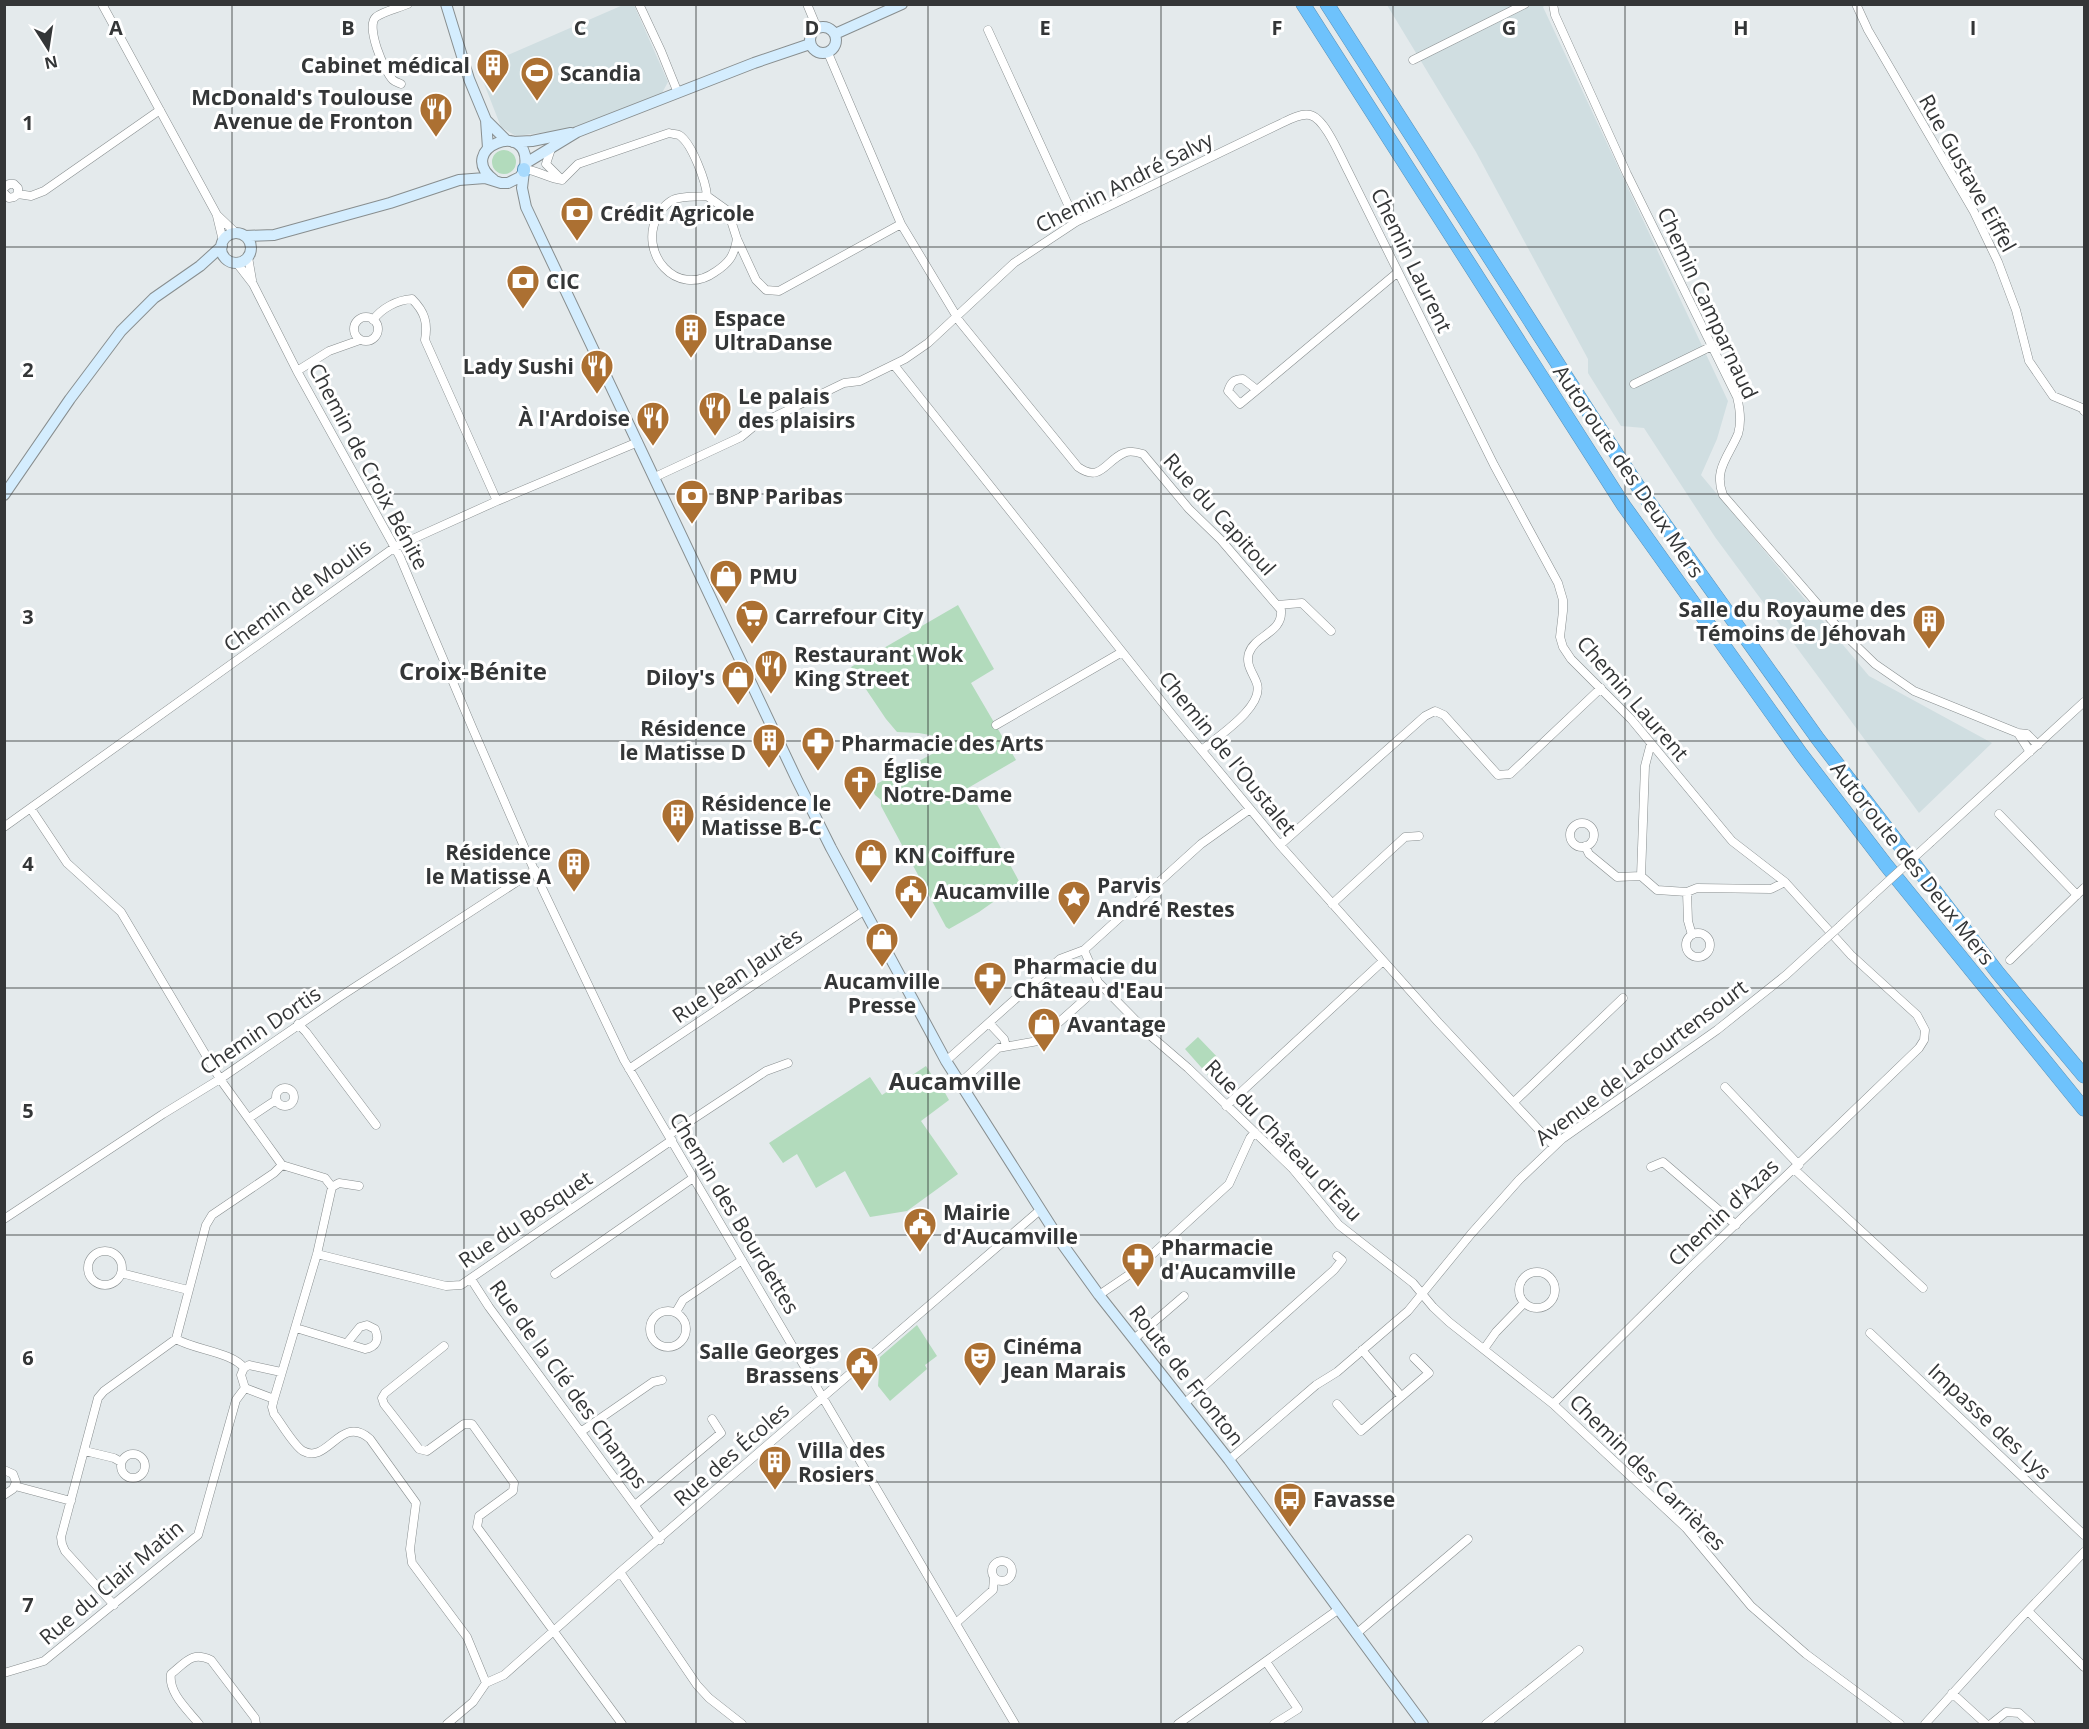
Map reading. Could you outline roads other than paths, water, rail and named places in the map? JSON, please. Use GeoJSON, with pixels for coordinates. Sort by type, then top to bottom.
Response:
{"type":"FeatureCollection","features":[{"type":"Feature","properties":{"kind":"highway","name":"Autoroute des Deux Mers"},"geometry":{"type":"LineString","coordinates":[[1303,4],[1624,506],[1808,763],[1886,865],[2085,1109]]}},
{"type":"Feature","properties":{"kind":"highway","name":"Autoroute des Deux Mers"},"geometry":{"type":"LineString","coordinates":[[1327,4],[1643,494],[1818,739],[1998,973],[2085,1076]]}},
{"type":"Feature","properties":{"kind":"main road"},"geometry":{"type":"LineString","coordinates":[[446,4],[469,79],[486,120],[488,148],[478,165],[459,180]]}},
{"type":"Feature","properties":{"kind":"main road"},"geometry":{"type":"LineString","coordinates":[[835,34],[902,4]]}},
{"type":"Feature","properties":{"kind":"main road"},"geometry":{"type":"LineString","coordinates":[[817,28],[829,28],[835,34],[835,47],[828,53],[819,53],[810,44],[811,34],[817,28]]}},
{"type":"Feature","properties":{"kind":"main road"},"geometry":{"type":"LineString","coordinates":[[488,148],[496,142],[532,141],[577,132],[754,63],[810,44]]}},
{"type":"Feature","properties":{"kind":"main road"},"geometry":{"type":"LineString","coordinates":[[486,120],[522,150],[525,168],[522,188],[526,207]]}},
{"type":"Feature","properties":{"kind":"main road"},"geometry":{"type":"LineString","coordinates":[[4,495],[70,399],[121,331],[154,298],[200,266],[223,244],[228,235],[274,235],[390,203],[459,180],[485,178],[497,182],[514,181],[525,168],[577,132]]}},
{"type":"Feature","properties":{"kind":"main road"},"geometry":{"type":"LineString","coordinates":[[483,159],[485,171],[515,193],[526,207]]}},
{"type":"Feature","properties":{"kind":"main road","name":"Route de Fronton"},"geometry":{"type":"LineString","coordinates":[[526,207],[797,780],[946,1062],[1040,1210],[1099,1296],[1229,1460],[1423,1725]]}},
{"type":"Feature","properties":{"kind":"main road"},"geometry":{"type":"LineString","coordinates":[[240,234],[250,243],[249,254]]}},
{"type":"Feature","properties":{"kind":"main road"},"geometry":{"type":"LineString","coordinates":[[200,266],[222,261],[234,262],[274,235]]}},
{"type":"Feature","properties":{"kind":"main road"},"geometry":{"type":"LineString","coordinates":[[223,244],[224,256],[234,262]]}},
{"type":"Feature","properties":{"kind":"street"},"geometry":{"type":"LineString","coordinates":[[102,4],[217,215],[223,244]]}},
{"type":"Feature","properties":{"kind":"street"},"geometry":{"type":"LineString","coordinates":[[401,84],[393,80],[383,62],[372,30],[372,23],[376,17],[408,4]]}},
{"type":"Feature","properties":{"kind":"street"},"geometry":{"type":"LineString","coordinates":[[639,4],[678,93]]}},
{"type":"Feature","properties":{"kind":"street"},"geometry":{"type":"LineString","coordinates":[[807,4],[817,28]]}},
{"type":"Feature","properties":{"kind":"street"},"geometry":{"type":"LineString","coordinates":[[1413,60],[1526,4]]}},
{"type":"Feature","properties":{"kind":"street","name":"Chemin Camparnaud"},"geometry":{"type":"LineString","coordinates":[[1553,4],[1627,174],[1737,397],[1740,410],[1738,433],[1720,470],[1719,487],[1728,502],[1840,630],[1875,664],[1914,691],[2018,733],[2027,734],[2038,744]]}},
{"type":"Feature","properties":{"kind":"street","name":"Rue Gustave Eiffel"},"geometry":{"type":"LineString","coordinates":[[1856,4],[1868,30],[1974,212],[1998,262],[2016,310],[2029,361],[2053,396],[2085,411]]}},
{"type":"Feature","properties":{"kind":"street"},"geometry":{"type":"LineString","coordinates":[[988,30],[1076,222]]}},
{"type":"Feature","properties":{"kind":"street"},"geometry":{"type":"LineString","coordinates":[[828,53],[901,224],[956,315]]}},
{"type":"Feature","properties":{"kind":"street"},"geometry":{"type":"LineString","coordinates":[[18,194],[31,196],[44,191],[160,110]]}},
{"type":"Feature","properties":{"kind":"street","name":"Chemin André Salvy"},"geometry":{"type":"LineString","coordinates":[[655,477],[741,437],[753,427],[844,383],[860,381],[894,365],[928,343],[1014,263],[1076,222],[1282,123],[1302,115],[1311,115]]}},
{"type":"Feature","properties":{"kind":"street","name":"Chemin Laurent"},"geometry":{"type":"LineString","coordinates":[[1311,115],[1322,123],[1327,132],[1494,465],[1558,583],[1563,600],[1560,637],[1563,647],[1571,659],[1651,743],[1732,841],[1785,882],[1851,956],[1917,1015],[1924,1030],[1924,1040],[1919,1048]]}},
{"type":"Feature","properties":{"kind":"street"},"geometry":{"type":"LineString","coordinates":[[562,180],[578,164],[669,133],[680,136],[688,145],[706,184],[707,196]]}},
{"type":"Feature","properties":{"kind":"street"},"geometry":{"type":"LineString","coordinates":[[550,149],[546,164],[562,180]]}},
{"type":"Feature","properties":{"kind":"street"},"geometry":{"type":"LineString","coordinates":[[525,168],[562,180]]}},
{"type":"Feature","properties":{"kind":"street"},"geometry":{"type":"LineString","coordinates":[[5,195],[14,198],[18,194],[18,188],[14,184],[6,184]]}},
{"type":"Feature","properties":{"kind":"street"},"geometry":{"type":"LineString","coordinates":[[737,239],[732,259],[713,274],[700,279],[686,279],[668,273],[657,259],[651,243],[652,225],[661,210],[674,199],[707,196],[728,211],[737,239],[756,280],[766,290],[779,291],[901,224]]}},
{"type":"Feature","properties":{"kind":"street"},"geometry":{"type":"LineString","coordinates":[[217,215],[240,234]]}},
{"type":"Feature","properties":{"kind":"street","name":"Chemin de Croix Bénite"},"geometry":{"type":"LineString","coordinates":[[249,254],[253,284]]}},
{"type":"Feature","properties":{"kind":"street","name":"Chemin de Croix Bénite"},"geometry":{"type":"LineString","coordinates":[[234,262],[253,284],[297,371],[395,547],[469,721],[593,997]]}},
{"type":"Feature","properties":{"kind":"street"},"geometry":{"type":"LineString","coordinates":[[1257,390],[1398,272]]}},
{"type":"Feature","properties":{"kind":"street"},"geometry":{"type":"LineString","coordinates":[[373,320],[380,310],[404,300],[412,300],[418,305],[427,325],[425,340],[497,501]]}},
{"type":"Feature","properties":{"kind":"street","name":"Rue du Capitoul"},"geometry":{"type":"LineString","coordinates":[[956,315],[1078,467],[1085,472],[1099,472],[1124,453],[1133,451],[1143,454],[1281,610],[1282,617],[1278,625],[1248,654],[1249,667],[1258,688],[1257,700],[1250,710],[1202,750]]}},
{"type":"Feature","properties":{"kind":"street"},"geometry":{"type":"LineString","coordinates":[[297,371],[329,351],[360,340],[370,340],[377,334],[373,320],[363,317],[354,325],[354,330],[360,340]]}},
{"type":"Feature","properties":{"kind":"street"},"geometry":{"type":"LineString","coordinates":[[1634,384],[1712,346]]}},
{"type":"Feature","properties":{"kind":"street","name":"Chemin de l'Oustalet"},"geometry":{"type":"LineString","coordinates":[[894,365],[1122,652],[1280,845],[1383,962],[1554,1146]]}},
{"type":"Feature","properties":{"kind":"street","name":"Chemin de Moulis"},"geometry":{"type":"LineString","coordinates":[[4,827],[395,547],[638,442]]}},
{"type":"Feature","properties":{"kind":"street"},"geometry":{"type":"LineString","coordinates":[[1277,605],[1302,603],[1331,631]]}},
{"type":"Feature","properties":{"kind":"street"},"geometry":{"type":"LineString","coordinates":[[996,725],[1122,652]]}},
{"type":"Feature","properties":{"kind":"street"},"geometry":{"type":"LineString","coordinates":[[1280,845],[1425,716],[1435,711],[1444,715],[1498,775],[1510,774],[1601,688]]}},
{"type":"Feature","properties":{"kind":"street","name":"Avenue de Lacourtensourt"},"geometry":{"type":"LineString","coordinates":[[1229,1460],[1316,1385],[1337,1372],[1408,1311],[1471,1234],[1519,1180],[1554,1146],[1717,1030],[1786,975],[2085,702]]}},
{"type":"Feature","properties":{"kind":"street"},"geometry":{"type":"LineString","coordinates":[[2018,733],[2030,752]]}},
{"type":"Feature","properties":{"kind":"street"},"geometry":{"type":"LineString","coordinates":[[1641,876],[1645,766],[1651,743]]}},
{"type":"Feature","properties":{"kind":"street"},"geometry":{"type":"LineString","coordinates":[[32,809],[67,863],[121,912],[220,1079],[282,1165],[325,1178],[332,1187]]}},
{"type":"Feature","properties":{"kind":"street"},"geometry":{"type":"LineString","coordinates":[[946,1062],[1059,959],[1084,950],[1201,844],[1250,809]]}},
{"type":"Feature","properties":{"kind":"street"},"geometry":{"type":"LineString","coordinates":[[1999,814],[2077,895]]}},
{"type":"Feature","properties":{"kind":"street"},"geometry":{"type":"LineString","coordinates":[[1332,904],[1405,837],[1419,836]]}},
{"type":"Feature","properties":{"kind":"street"},"geometry":{"type":"LineString","coordinates":[[1585,846],[1589,854],[1617,877],[1641,876],[1657,890],[1687,892],[1697,888],[1771,890],[1785,882]]}},
{"type":"Feature","properties":{"kind":"street","name":"Chemin Dortis"},"geometry":{"type":"LineString","coordinates":[[4,1219],[220,1079],[298,1024],[449,924],[535,870]]}},
{"type":"Feature","properties":{"kind":"street"},"geometry":{"type":"LineString","coordinates":[[2010,960],[2085,888]]}},
{"type":"Feature","properties":{"kind":"street"},"geometry":{"type":"LineString","coordinates":[[1687,892],[1688,921],[1692,935]]}},
{"type":"Feature","properties":{"kind":"street","name":"Rue Jean Jaurès"},"geometry":{"type":"LineString","coordinates":[[629,1069],[865,910]]}},
{"type":"Feature","properties":{"kind":"street"},"geometry":{"type":"LineString","coordinates":[[960,1083],[998,1048],[1032,1043],[1045,1036],[1094,992],[1098,982],[1084,950]]}},
{"type":"Feature","properties":{"kind":"street"},"geometry":{"type":"LineString","coordinates":[[1226,1106],[1383,962]]}},
{"type":"Feature","properties":{"kind":"street","name":"Rue du Château d'Eau"},"geometry":{"type":"LineString","coordinates":[[1098,982],[1152,1037],[1188,1068],[1303,1180],[1339,1225],[1413,1283],[1422,1295]]}},
{"type":"Feature","properties":{"kind":"street","name":"Chemin des Bourdettes"},"geometry":{"type":"LineString","coordinates":[[593,997],[629,1069],[1015,1725]]}},
{"type":"Feature","properties":{"kind":"street"},"geometry":{"type":"LineString","coordinates":[[1514,1102],[1623,998]]}},
{"type":"Feature","properties":{"kind":"street"},"geometry":{"type":"LineString","coordinates":[[989,1023],[1004,1039],[1006,1046]]}},
{"type":"Feature","properties":{"kind":"street"},"geometry":{"type":"LineString","coordinates":[[298,1024],[376,1125]]}},
{"type":"Feature","properties":{"kind":"street","name":"Chemin d'Azas"},"geometry":{"type":"LineString","coordinates":[[1553,1404],[1919,1048]]}},
{"type":"Feature","properties":{"kind":"street","name":"Rue du Bosquet"},"geometry":{"type":"LineString","coordinates":[[317,1254],[446,1286],[461,1285],[766,1071],[788,1063]]}},
{"type":"Feature","properties":{"kind":"street"},"geometry":{"type":"LineString","coordinates":[[1725,1087],[1797,1167],[1923,1288]]}},
{"type":"Feature","properties":{"kind":"street"},"geometry":{"type":"LineString","coordinates":[[249,1118],[276,1100]]}},
{"type":"Feature","properties":{"kind":"street"},"geometry":{"type":"LineString","coordinates":[[1099,1296],[1133,1272],[1229,1184],[1255,1132]]}},
{"type":"Feature","properties":{"kind":"street"},"geometry":{"type":"LineString","coordinates":[[1651,1167],[1663,1162],[1736,1225]]}},
{"type":"Feature","properties":{"kind":"street"},"geometry":{"type":"LineString","coordinates":[[114,1605],[65,1551],[61,1537],[98,1398],[104,1391],[176,1339],[206,1225],[212,1215],[274,1173],[282,1165]]}},
{"type":"Feature","properties":{"kind":"street"},"geometry":{"type":"LineString","coordinates":[[555,1274],[693,1178]]}},
{"type":"Feature","properties":{"kind":"street"},"geometry":{"type":"LineString","coordinates":[[359,1186],[339,1183],[332,1187],[317,1254],[272,1407],[274,1414],[304,1452],[313,1454],[320,1452],[349,1432],[356,1430],[363,1432],[370,1439],[416,1503],[410,1549],[412,1563],[468,1637],[486,1683]]}},
{"type":"Feature","properties":{"kind":"street","name":"Rue des Écoles"},"geometry":{"type":"LineString","coordinates":[[447,1725],[473,1702],[486,1683],[504,1675],[1040,1210]]}},
{"type":"Feature","properties":{"kind":"street"},"geometry":{"type":"LineString","coordinates":[[110,1252],[120,1260],[121,1273],[113,1283],[100,1284],[90,1276],[89,1263],[97,1253],[110,1252]]}},
{"type":"Feature","properties":{"kind":"street"},"geometry":{"type":"LineString","coordinates":[[1185,1403],[1334,1270],[1342,1260],[1337,1256]]}},
{"type":"Feature","properties":{"kind":"street"},"geometry":{"type":"LineString","coordinates":[[676,1312],[683,1300],[742,1260]]}},
{"type":"Feature","properties":{"kind":"street"},"geometry":{"type":"LineString","coordinates":[[1537,1272],[1552,1278],[1556,1294],[1552,1302],[1538,1309],[1524,1303],[1519,1295],[1522,1279],[1537,1272]]}},
{"type":"Feature","properties":{"kind":"street"},"geometry":{"type":"LineString","coordinates":[[121,1273],[188,1290]]}},
{"type":"Feature","properties":{"kind":"street","name":"Rue de la Clé des Champs"},"geometry":{"type":"LineString","coordinates":[[471,1279],[489,1307],[660,1540]]}},
{"type":"Feature","properties":{"kind":"street","name":"Chemin des Carrières"},"geometry":{"type":"LineString","coordinates":[[1422,1295],[1449,1322],[1553,1404],[1686,1528],[1751,1606],[1806,1654],[1900,1725]]}},
{"type":"Feature","properties":{"kind":"street"},"geometry":{"type":"LineString","coordinates":[[1134,1339],[1184,1296]]}},
{"type":"Feature","properties":{"kind":"street"},"geometry":{"type":"LineString","coordinates":[[1484,1348],[1524,1303]]}},
{"type":"Feature","properties":{"kind":"street"},"geometry":{"type":"LineString","coordinates":[[664,1311],[676,1312],[685,1320],[684,1337],[681,1342],[670,1347],[658,1344],[651,1334],[651,1323],[654,1317],[664,1311]]}},
{"type":"Feature","properties":{"kind":"street"},"geometry":{"type":"LineString","coordinates":[[296,1328],[347,1343]]}},
{"type":"Feature","properties":{"kind":"street","name":"Impasse des Lys"},"geometry":{"type":"LineString","coordinates":[[1870,1333],[2085,1535]]}},
{"type":"Feature","properties":{"kind":"street"},"geometry":{"type":"LineString","coordinates":[[176,1339],[190,1347],[233,1358],[244,1368]]}},
{"type":"Feature","properties":{"kind":"street"},"geometry":{"type":"LineString","coordinates":[[444,1346],[385,1393],[382,1398],[384,1404],[419,1449],[427,1451],[464,1424],[472,1424],[514,1483],[513,1491],[479,1516],[477,1527],[622,1725]]}},
{"type":"Feature","properties":{"kind":"street"},"geometry":{"type":"LineString","coordinates":[[1362,1350],[1401,1396]]}},
{"type":"Feature","properties":{"kind":"street"},"geometry":{"type":"LineString","coordinates":[[1337,1404],[1361,1431],[1429,1373],[1414,1358]]}},
{"type":"Feature","properties":{"kind":"street"},"geometry":{"type":"LineString","coordinates":[[274,1399],[245,1388],[241,1375],[244,1368],[249,1365],[281,1372]]}},
{"type":"Feature","properties":{"kind":"street"},"geometry":{"type":"LineString","coordinates":[[582,1431],[653,1382],[662,1380]]}},
{"type":"Feature","properties":{"kind":"street","name":"Rue du Clair Matin"},"geometry":{"type":"LineString","coordinates":[[4,1673],[44,1661],[198,1535],[236,1400],[245,1388]]}},
{"type":"Feature","properties":{"kind":"street"},"geometry":{"type":"LineString","coordinates":[[635,1505],[721,1433],[712,1419]]}},
{"type":"Feature","properties":{"kind":"street"},"geometry":{"type":"LineString","coordinates":[[85,1451],[122,1462]]}},
{"type":"Feature","properties":{"kind":"street"},"geometry":{"type":"LineString","coordinates":[[4,1470],[12,1474],[16,1482],[10,1492],[4,1495]]}},
{"type":"Feature","properties":{"kind":"street"},"geometry":{"type":"LineString","coordinates":[[15,1486],[71,1501]]}},
{"type":"Feature","properties":{"kind":"street"},"geometry":{"type":"LineString","coordinates":[[1356,1634],[1468,1539]]}},
{"type":"Feature","properties":{"kind":"street"},"geometry":{"type":"LineString","coordinates":[[1925,1725],[2028,1611],[2081,1563],[2085,1552]]}},
{"type":"Feature","properties":{"kind":"street"},"geometry":{"type":"LineString","coordinates":[[620,1572],[697,1685],[742,1725]]}},
{"type":"Feature","properties":{"kind":"street"},"geometry":{"type":"LineString","coordinates":[[956,1623],[993,1590],[994,1578]]}},
{"type":"Feature","properties":{"kind":"street"},"geometry":{"type":"LineString","coordinates":[[1178,1725],[1339,1609]]}},
{"type":"Feature","properties":{"kind":"street"},"geometry":{"type":"LineString","coordinates":[[2028,1611],[2085,1667]]}},
{"type":"Feature","properties":{"kind":"street"},"geometry":{"type":"LineString","coordinates":[[1486,1725],[1579,1650]]}},
{"type":"Feature","properties":{"kind":"street"},"geometry":{"type":"LineString","coordinates":[[199,1725],[170,1683],[171,1674],[192,1657],[201,1656],[211,1660],[255,1718],[256,1725]]}},
{"type":"Feature","properties":{"kind":"street"},"geometry":{"type":"LineString","coordinates":[[1267,1662],[1298,1709],[1274,1725]]}},
{"type":"Feature","properties":{"kind":"street"},"geometry":{"type":"LineString","coordinates":[[1952,1693],[1986,1725]]}},
{"type":"Feature","properties":{"kind":"street"},"geometry":{"type":"LineString","coordinates":[[1991,1725],[2006,1712],[2019,1713],[2031,1725]]}},
{"type":"Feature","properties":{"kind":"place","name":"Cabinet médical"},"geometry":{"type":"Point","coordinates":[493,94]}},
{"type":"Feature","properties":{"kind":"place","name":"Scandia"},"geometry":{"type":"Point","coordinates":[537,102]}},
{"type":"Feature","properties":{"kind":"place","name":"McDonald's Toulouse Avenue de Fronton"},"geometry":{"type":"Point","coordinates":[436,138]}},
{"type":"Feature","properties":{"kind":"place","name":"Crédit Agricole"},"geometry":{"type":"Point","coordinates":[577,242]}},
{"type":"Feature","properties":{"kind":"place","name":"CIC"},"geometry":{"type":"Point","coordinates":[523,310]}},
{"type":"Feature","properties":{"kind":"place","name":"Espace UltraDanse"},"geometry":{"type":"Point","coordinates":[691,359]}},
{"type":"Feature","properties":{"kind":"place","name":"Lady Sushi"},"geometry":{"type":"Point","coordinates":[597,395]}},
{"type":"Feature","properties":{"kind":"place","name":"Le palais des plaisirs"},"geometry":{"type":"Point","coordinates":[715,437]}},
{"type":"Feature","properties":{"kind":"place","name":"À l'Ardoise"},"geometry":{"type":"Point","coordinates":[653,447]}},
{"type":"Feature","properties":{"kind":"place","name":"BNP Paribas"},"geometry":{"type":"Point","coordinates":[692,525]}},
{"type":"Feature","properties":{"kind":"place","name":"PMU"},"geometry":{"type":"Point","coordinates":[726,605]}},
{"type":"Feature","properties":{"kind":"place","name":"Carrefour City"},"geometry":{"type":"Point","coordinates":[752,645]}},
{"type":"Feature","properties":{"kind":"place","name":"Salle du Royaume des Témoins de Jéhovah"},"geometry":{"type":"Point","coordinates":[1929,650]}},
{"type":"Feature","properties":{"kind":"place","name":"Restaurant Wok King Street"},"geometry":{"type":"Point","coordinates":[771,695]}},
{"type":"Feature","properties":{"kind":"place","name":"Diloy's"},"geometry":{"type":"Point","coordinates":[738,706]}},
{"type":"Feature","properties":{"kind":"place","name":"Résidence le Matisse D"},"geometry":{"type":"Point","coordinates":[769,769]}},
{"type":"Feature","properties":{"kind":"place","name":"Pharmacie des Arts"},"geometry":{"type":"Point","coordinates":[818,772]}},
{"type":"Feature","properties":{"kind":"place","name":"Église Notre-Dame"},"geometry":{"type":"Point","coordinates":[860,811]}},
{"type":"Feature","properties":{"kind":"place","name":"Résidence le Matisse B-C"},"geometry":{"type":"Point","coordinates":[678,844]}},
{"type":"Feature","properties":{"kind":"place","name":"KN Coiffure"},"geometry":{"type":"Point","coordinates":[871,884]}},
{"type":"Feature","properties":{"kind":"place","name":"Résidence le Matisse A"},"geometry":{"type":"Point","coordinates":[574,893]}},
{"type":"Feature","properties":{"kind":"place","name":"Aucamville"},"geometry":{"type":"Point","coordinates":[911,920]}},
{"type":"Feature","properties":{"kind":"place","name":"Parvis André Restes"},"geometry":{"type":"Point","coordinates":[1074,926]}},
{"type":"Feature","properties":{"kind":"place","name":"Aucamville Presse"},"geometry":{"type":"Point","coordinates":[882,968]}},
{"type":"Feature","properties":{"kind":"place","name":"Pharmacie du Château d'Eau"},"geometry":{"type":"Point","coordinates":[990,1007]}},
{"type":"Feature","properties":{"kind":"place","name":"Avantage"},"geometry":{"type":"Point","coordinates":[1044,1053]}},
{"type":"Feature","properties":{"kind":"place","name":"Mairie d'Aucamville"},"geometry":{"type":"Point","coordinates":[920,1253]}},
{"type":"Feature","properties":{"kind":"place","name":"Pharmacie d'Aucamville"},"geometry":{"type":"Point","coordinates":[1138,1288]}},
{"type":"Feature","properties":{"kind":"place","name":"Cinéma Jean Marais"},"geometry":{"type":"Point","coordinates":[980,1387]}},
{"type":"Feature","properties":{"kind":"place","name":"Salle Georges Brassens"},"geometry":{"type":"Point","coordinates":[862,1392]}},
{"type":"Feature","properties":{"kind":"place","name":"Villa des Rosiers"},"geometry":{"type":"Point","coordinates":[775,1491]}},
{"type":"Feature","properties":{"kind":"place","name":"Favasse"},"geometry":{"type":"Point","coordinates":[1290,1528]}},
{"type":"Feature","properties":{"kind":"district","name":"Croix-Bénite"},"geometry":{"type":"Point","coordinates":[473,670]}},
{"type":"Feature","properties":{"kind":"district","name":"Aucamville"},"geometry":{"type":"Point","coordinates":[955,1080]}}]}
